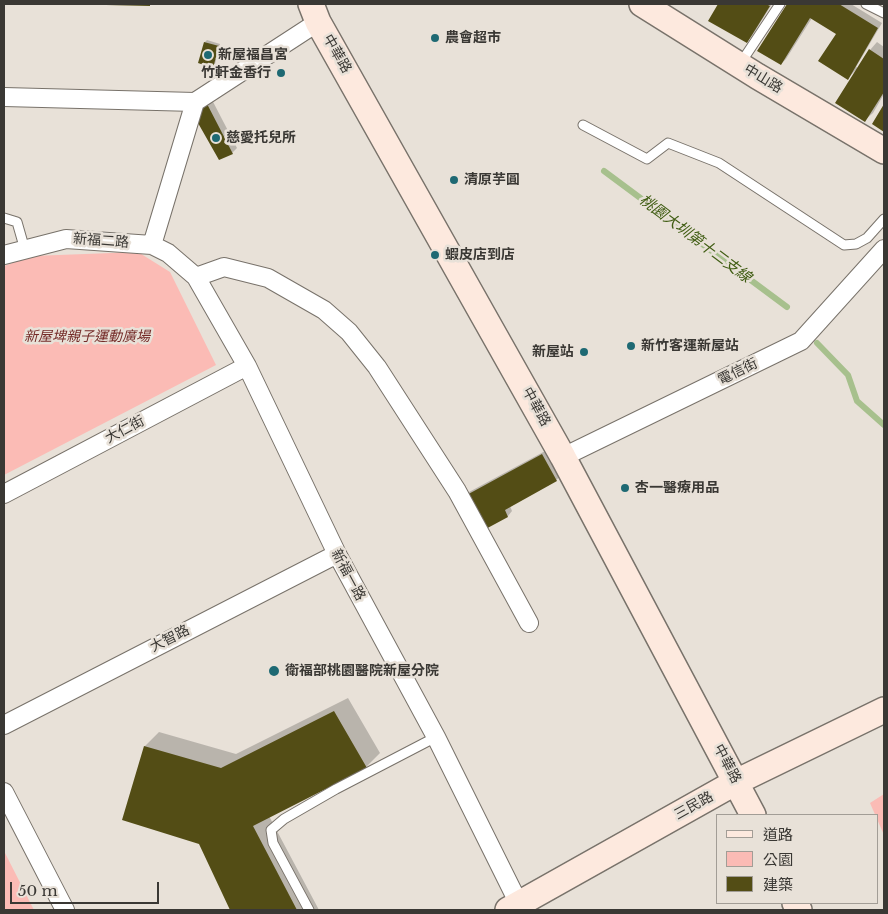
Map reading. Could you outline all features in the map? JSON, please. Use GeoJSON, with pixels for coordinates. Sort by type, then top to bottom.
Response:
{"type":"FeatureCollection","features":[{"type":"Feature","properties":{"kind":"main road","name":"中山路"},"geometry":{"type":"LineString","coordinates":[[642,4],[739,65],[884,151]]}},
{"type":"Feature","properties":{"kind":"main road","name":"中華路"},"geometry":{"type":"LineString","coordinates":[[315,13],[563,457],[752,814]]}},
{"type":"Feature","properties":{"kind":"main road","name":"三民路"},"geometry":{"type":"LineString","coordinates":[[514,907],[736,782],[884,710]]}},
{"type":"Feature","properties":{"kind":"street"},"geometry":{"type":"LineString","coordinates":[[4,96],[195,102],[315,13]]}},
{"type":"Feature","properties":{"kind":"street"},"geometry":{"type":"LineString","coordinates":[[160,249],[195,102]]}},
{"type":"Feature","properties":{"kind":"street","name":"新福二路"},"geometry":{"type":"LineString","coordinates":[[4,256],[66,239],[160,249]]}},
{"type":"Feature","properties":{"kind":"street","name":"新福一路"},"geometry":{"type":"LineString","coordinates":[[160,249],[196,277],[247,366],[336,554],[436,737],[514,907]]}},
{"type":"Feature","properties":{"kind":"street","name":"電信街"},"geometry":{"type":"LineString","coordinates":[[563,457],[801,341],[884,249]]}},
{"type":"Feature","properties":{"kind":"street"},"geometry":{"type":"LineString","coordinates":[[196,277],[224,267],[268,278],[324,310],[349,332],[378,367],[457,491],[529,623]]}},
{"type":"Feature","properties":{"kind":"street","name":"大仁街"},"geometry":{"type":"LineString","coordinates":[[4,494],[247,366]]}},
{"type":"Feature","properties":{"kind":"street","name":"大智路"},"geometry":{"type":"LineString","coordinates":[[4,725],[336,554]]}},
{"type":"Feature","properties":{"kind":"street"},"geometry":{"type":"LineString","coordinates":[[4,792],[65,910]]}},
{"type":"Feature","properties":{"kind":"lane"},"geometry":{"type":"LineString","coordinates":[[739,65],[780,4]]}},
{"type":"Feature","properties":{"kind":"lane"},"geometry":{"type":"LineString","coordinates":[[866,4],[884,13]]}},
{"type":"Feature","properties":{"kind":"lane"},"geometry":{"type":"LineString","coordinates":[[583,125],[647,159],[668,143],[719,163],[844,246],[856,244],[867,238],[884,219]]}},
{"type":"Feature","properties":{"kind":"lane"},"geometry":{"type":"LineString","coordinates":[[4,218],[17,222],[25,250]]}},
{"type":"Feature","properties":{"kind":"lane"},"geometry":{"type":"LineString","coordinates":[[309,910],[273,843],[271,830],[284,819],[436,737]]}},
{"type":"Feature","properties":{"kind":"green space","name":"新屋埤親子運動廣場"},"geometry":{"type":"Polygon","coordinates":[[[138,252],[170,272],[216,365],[4,475],[4,266],[32,256],[138,252]]]}},
{"type":"Feature","properties":{"kind":"green space"},"geometry":{"type":"Polygon","coordinates":[[[884,794],[884,835],[878,821],[878,814],[875,814],[870,803],[884,794]]]}},
{"type":"Feature","properties":{"kind":"green space"},"geometry":{"type":"Polygon","coordinates":[[[4,851],[34,910],[4,910],[4,851]]]}},
{"type":"Feature","properties":{"kind":"building"},"geometry":{"type":"Polygon","coordinates":[[[150,4],[150,6],[106,5],[150,4]]]}},
{"type":"Feature","properties":{"kind":"building"},"geometry":{"type":"Polygon","coordinates":[[[718,4],[766,4],[770,6],[747,43],[708,21],[718,4]]]}},
{"type":"Feature","properties":{"kind":"building"},"geometry":{"type":"Polygon","coordinates":[[[787,4],[839,4],[878,28],[848,80],[818,61],[836,34],[810,18],[781,65],[757,51],[787,4]]]}},
{"type":"Feature","properties":{"kind":"building","name":"新屋福昌宮"},"geometry":{"type":"Polygon","coordinates":[[[204,42],[219,46],[213,68],[198,63],[204,42]]]}},
{"type":"Feature","properties":{"kind":"building"},"geometry":{"type":"Polygon","coordinates":[[[869,49],[884,59],[884,92],[865,122],[835,103],[869,49]]]}},
{"type":"Feature","properties":{"kind":"building","name":"慈愛托兒所"},"geometry":{"type":"Polygon","coordinates":[[[205,100],[233,154],[219,160],[198,123],[202,102],[205,100]]]}},
{"type":"Feature","properties":{"kind":"building"},"geometry":{"type":"Polygon","coordinates":[[[884,104],[884,132],[872,124],[884,104]]]}},
{"type":"Feature","properties":{"kind":"building"},"geometry":{"type":"Polygon","coordinates":[[[542,454],[557,481],[505,510],[508,517],[482,531],[463,497],[542,454]]]}},
{"type":"Feature","properties":{"kind":"building"},"geometry":{"type":"Polygon","coordinates":[[[334,711],[367,768],[253,826],[297,910],[230,910],[199,844],[122,820],[144,746],[221,768],[334,711]]]}},
{"type":"Feature","properties":{"kind":"waterway","name":"桃園大圳第十二支線"},"geometry":{"type":"LineString","coordinates":[[604,171],[787,307]]}},
{"type":"Feature","properties":{"kind":"waterway","name":"桃園大圳第十二支線"},"geometry":{"type":"LineString","coordinates":[[817,343],[848,375],[857,401],[884,425]]}},
{"type":"Feature","properties":{"kind":"place","name":"農會超市"},"geometry":{"type":"Point","coordinates":[435,38]}},
{"type":"Feature","properties":{"kind":"place","name":"新屋福昌宮"},"geometry":{"type":"Point","coordinates":[208,55]}},
{"type":"Feature","properties":{"kind":"place","name":"竹軒金香行"},"geometry":{"type":"Point","coordinates":[281,73]}},
{"type":"Feature","properties":{"kind":"place","name":"慈愛托兒所"},"geometry":{"type":"Point","coordinates":[216,138]}},
{"type":"Feature","properties":{"kind":"place","name":"清原芋圓"},"geometry":{"type":"Point","coordinates":[454,180]}},
{"type":"Feature","properties":{"kind":"place","name":"蝦皮店到店"},"geometry":{"type":"Point","coordinates":[435,255]}},
{"type":"Feature","properties":{"kind":"place","name":"新竹客運新屋站"},"geometry":{"type":"Point","coordinates":[631,346]}},
{"type":"Feature","properties":{"kind":"place","name":"新屋站"},"geometry":{"type":"Point","coordinates":[584,352]}},
{"type":"Feature","properties":{"kind":"place","name":"杏一醫療用品"},"geometry":{"type":"Point","coordinates":[625,488]}},
{"type":"Feature","properties":{"kind":"place","name":"衛福部桃園醫院新屋分院"},"geometry":{"type":"Point","coordinates":[274,671]}}]}
